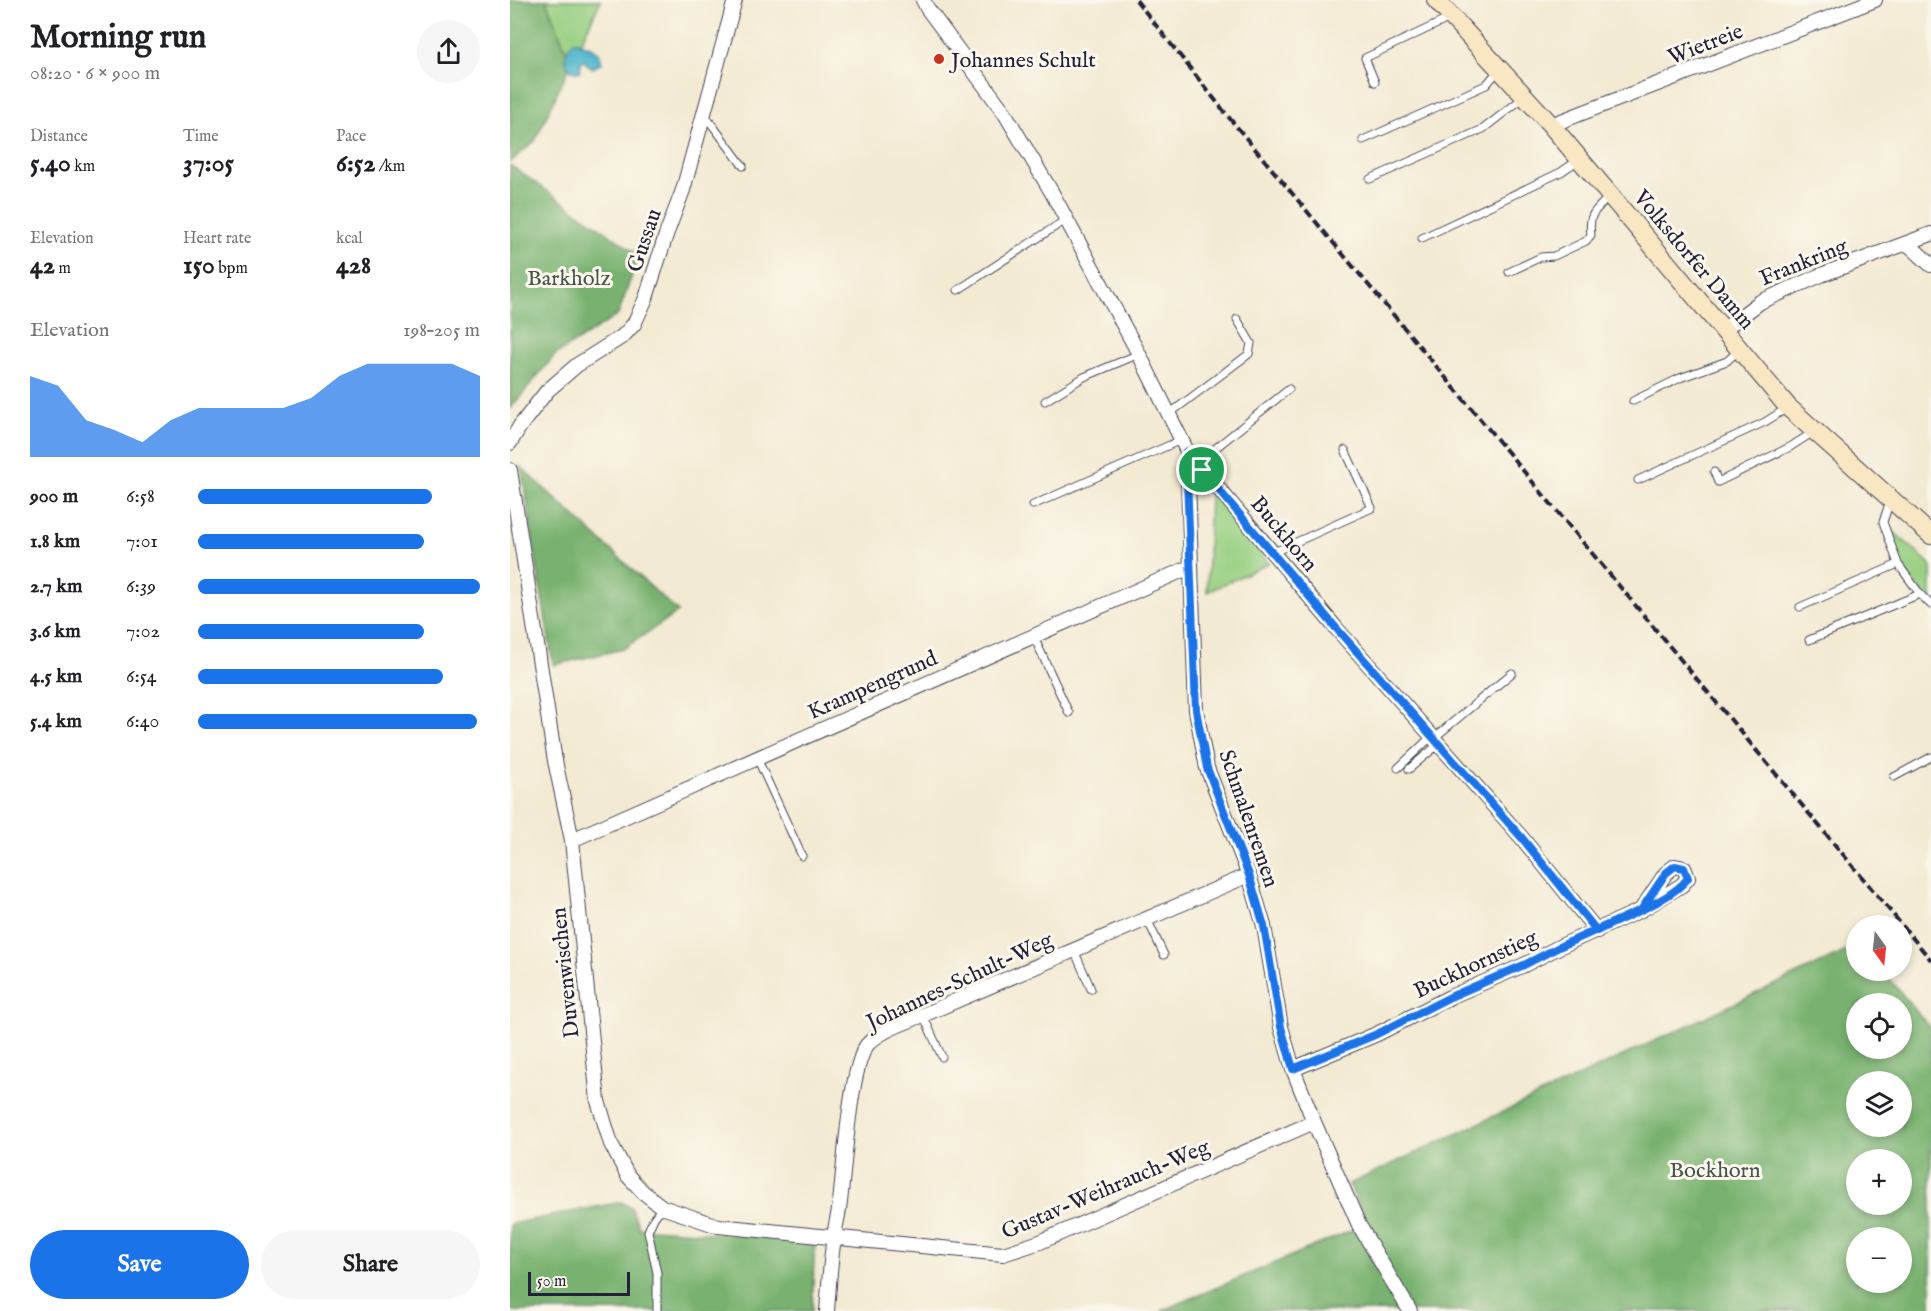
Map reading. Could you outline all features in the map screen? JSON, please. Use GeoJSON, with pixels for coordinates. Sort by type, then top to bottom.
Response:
{"type":"FeatureCollection","features":[{"type":"Feature","properties":{"kind":"main road","name":"Volksdorfer Damm"},"geometry":{"type":"LineString","coordinates":[[1436,0],[1551,125],[1788,407],[1931,535]]}},
{"type":"Feature","properties":{"kind":"street","name":"Gussau"},"geometry":{"type":"LineString","coordinates":[[510,443],[547,391],[577,365],[623,336],[634,324],[646,298],[666,234],[683,190],[735,0]]}},
{"type":"Feature","properties":{"kind":"street","name":"Buckhorn"},"geometry":{"type":"LineString","coordinates":[[923,0],[1004,112],[1066,219],[1139,354],[1184,446],[1336,628],[1522,838],[1597,931]]}},
{"type":"Feature","properties":{"kind":"street","name":"Wietreie"},"geometry":{"type":"LineString","coordinates":[[1551,125],[1875,0]]}},
{"type":"Feature","properties":{"kind":"street","name":"Frankring"},"geometry":{"type":"LineString","coordinates":[[1723,330],[1760,302],[1821,275],[1931,234]]}},
{"type":"Feature","properties":{"kind":"street"},"geometry":{"type":"LineString","coordinates":[[1907,243],[1931,265]]}},
{"type":"Feature","properties":{"kind":"street","name":"Schmalenremen"},"geometry":{"type":"LineString","coordinates":[[1184,446],[1196,710],[1207,768],[1249,875],[1264,926],[1281,1027],[1293,1069],[1359,1225],[1410,1311]]}},
{"type":"Feature","properties":{"kind":"street","name":"Duvenwischen"},"geometry":{"type":"LineString","coordinates":[[510,470],[555,761],[572,840],[598,1101],[611,1144],[628,1176],[662,1207],[718,1226],[834,1238]]}},
{"type":"Feature","properties":{"kind":"street","name":"Krampengrund"},"geometry":{"type":"LineString","coordinates":[[572,840],[1033,634],[1190,567]]}},
{"type":"Feature","properties":{"kind":"street","name":"Johannes-Schult-Weg"},"geometry":{"type":"LineString","coordinates":[[834,1238],[860,1059],[867,1046],[878,1036],[1249,875]]}},
{"type":"Feature","properties":{"kind":"street","name":"Buckhornstieg"},"geometry":{"type":"LineString","coordinates":[[1293,1069],[1377,1034],[1450,997],[1641,910]]}},
{"type":"Feature","properties":{"kind":"street","name":"Gustav-Weihrauch-Weg"},"geometry":{"type":"LineString","coordinates":[[834,1238],[1003,1254],[1040,1242],[1314,1122]]}},
{"type":"Feature","properties":{"kind":"street"},"geometry":{"type":"LineString","coordinates":[[827,1311],[834,1238]]}},
{"type":"Feature","properties":{"kind":"lane"},"geometry":{"type":"LineString","coordinates":[[1375,82],[1365,58],[1452,17]]}},
{"type":"Feature","properties":{"kind":"lane"},"geometry":{"type":"LineString","coordinates":[[1363,140],[1486,85],[1499,69]]}},
{"type":"Feature","properties":{"kind":"lane"},"geometry":{"type":"LineString","coordinates":[[1370,179],[1483,129],[1525,96]]}},
{"type":"Feature","properties":{"kind":"lane"},"geometry":{"type":"LineString","coordinates":[[704,114],[743,166]]}},
{"type":"Feature","properties":{"kind":"lane"},"geometry":{"type":"LineString","coordinates":[[1422,238],[1561,172],[1580,159]]}},
{"type":"Feature","properties":{"kind":"lane"},"geometry":{"type":"LineString","coordinates":[[1509,272],[1541,257],[1554,256],[1587,241],[1591,235],[1589,221],[1593,213],[1610,196]]}},
{"type":"Feature","properties":{"kind":"lane"},"geometry":{"type":"LineString","coordinates":[[958,290],[1066,219]]}},
{"type":"Feature","properties":{"kind":"lane"},"geometry":{"type":"LineString","coordinates":[[1168,414],[1249,354],[1251,343],[1237,319]]}},
{"type":"Feature","properties":{"kind":"lane"},"geometry":{"type":"LineString","coordinates":[[1633,401],[1680,378],[1727,361],[1739,350]]}},
{"type":"Feature","properties":{"kind":"lane"},"geometry":{"type":"LineString","coordinates":[[1045,401],[1084,377],[1139,354]]}},
{"type":"Feature","properties":{"kind":"lane"},"geometry":{"type":"LineString","coordinates":[[1197,463],[1289,389]]}},
{"type":"Feature","properties":{"kind":"lane"},"geometry":{"type":"LineString","coordinates":[[1638,480],[1765,422],[1788,407]]}},
{"type":"Feature","properties":{"kind":"lane"},"geometry":{"type":"LineString","coordinates":[[1714,472],[1718,482],[1790,447],[1815,431]]}},
{"type":"Feature","properties":{"kind":"lane"},"geometry":{"type":"LineString","coordinates":[[1033,505],[1184,446]]}},
{"type":"Feature","properties":{"kind":"lane"},"geometry":{"type":"LineString","coordinates":[[1274,552],[1372,508],[1345,450]]}},
{"type":"Feature","properties":{"kind":"lane"},"geometry":{"type":"LineString","coordinates":[[1890,498],[1883,522],[1898,564],[1931,605]]}},
{"type":"Feature","properties":{"kind":"lane"},"geometry":{"type":"LineString","coordinates":[[1800,607],[1898,564]]}},
{"type":"Feature","properties":{"kind":"lane"},"geometry":{"type":"LineString","coordinates":[[1809,640],[1920,594]]}},
{"type":"Feature","properties":{"kind":"lane"},"geometry":{"type":"LineString","coordinates":[[1033,634],[1069,712]]}},
{"type":"Feature","properties":{"kind":"lane"},"geometry":{"type":"LineString","coordinates":[[1398,768],[1435,740],[1512,672]]}},
{"type":"Feature","properties":{"kind":"lane"},"geometry":{"type":"LineString","coordinates":[[1409,769],[1435,740]]}},
{"type":"Feature","properties":{"kind":"lane"},"geometry":{"type":"LineString","coordinates":[[1894,777],[1931,757]]}},
{"type":"Feature","properties":{"kind":"lane"},"geometry":{"type":"LineString","coordinates":[[757,758],[802,856]]}},
{"type":"Feature","properties":{"kind":"lane"},"geometry":{"type":"LineString","coordinates":[[1147,919],[1164,956]]}},
{"type":"Feature","properties":{"kind":"lane"},"geometry":{"type":"LineString","coordinates":[[1074,950],[1091,989]]}},
{"type":"Feature","properties":{"kind":"lane"},"geometry":{"type":"LineString","coordinates":[[923,1015],[942,1057]]}},
{"type":"Feature","properties":{"kind":"lane"},"geometry":{"type":"LineString","coordinates":[[657,1311],[657,1273],[648,1232],[662,1207]]}},
{"type":"Feature","properties":{"kind":"green space"},"geometry":{"type":"Polygon","coordinates":[[[510,0],[546,0],[572,61],[535,141],[510,162],[510,0]]]}},
{"type":"Feature","properties":{"kind":"green space"},"geometry":{"type":"Polygon","coordinates":[[[546,0],[601,0],[572,61],[567,53],[546,0]]]}},
{"type":"Feature","properties":{"kind":"green space","name":"Barkholz"},"geometry":{"type":"Polygon","coordinates":[[[510,165],[639,255],[618,315],[555,355],[510,409],[510,165]]]}},
{"type":"Feature","properties":{"kind":"green space"},"geometry":{"type":"Polygon","coordinates":[[[521,467],[678,612],[623,649],[553,665],[521,467]]]}},
{"type":"Feature","properties":{"kind":"green space"},"geometry":{"type":"Polygon","coordinates":[[[1210,492],[1269,563],[1207,592],[1210,492]]]}},
{"type":"Feature","properties":{"kind":"green space"},"geometry":{"type":"Polygon","coordinates":[[[1883,522],[1931,565],[1931,605],[1898,564],[1883,522]]]}},
{"type":"Feature","properties":{"kind":"green space","name":"Bockhorn"},"geometry":{"type":"Polygon","coordinates":[[[1846,951],[1846,981],[1891,981],[1901,993],[1846,993],[1846,1059],[1912,1059],[1912,1006],[1931,1029],[1931,1311],[1161,1311],[1367,1224],[1349,1184],[1846,951]]]}},
{"type":"Feature","properties":{"kind":"green space"},"geometry":{"type":"Polygon","coordinates":[[[621,1202],[631,1207],[639,1228],[815,1240],[812,1311],[510,1311],[510,1224],[621,1202]]]}},
{"type":"Feature","properties":{"kind":"water"},"geometry":{"type":"Polygon","coordinates":[[[574,41],[599,52],[602,63],[593,68],[585,61],[581,62],[580,72],[570,69],[566,55],[574,41]]]}},
{"type":"Feature","properties":{"kind":"railway"},"geometry":{"type":"LineString","coordinates":[[1136,0],[1231,120],[1931,960]]}},
{"type":"Feature","properties":{"kind":"place","name":"Johannes Schult"},"geometry":{"type":"Point","coordinates":[939,59]}},
{"type":"Feature","properties":{"kind":"route"},"geometry":{"type":"LineString","coordinates":[[1202,470],[1186,452],[1196,710],[1207,768],[1249,875],[1264,926],[1281,1027],[1293,1069],[1377,1034],[1450,997],[1524,965],[1561,946],[1597,931],[1641,910],[1666,873],[1675,866],[1684,868],[1688,878],[1682,885],[1641,910],[1627,916],[1597,931],[1522,838],[1336,628],[1268,545],[1202,470]]}}]}
